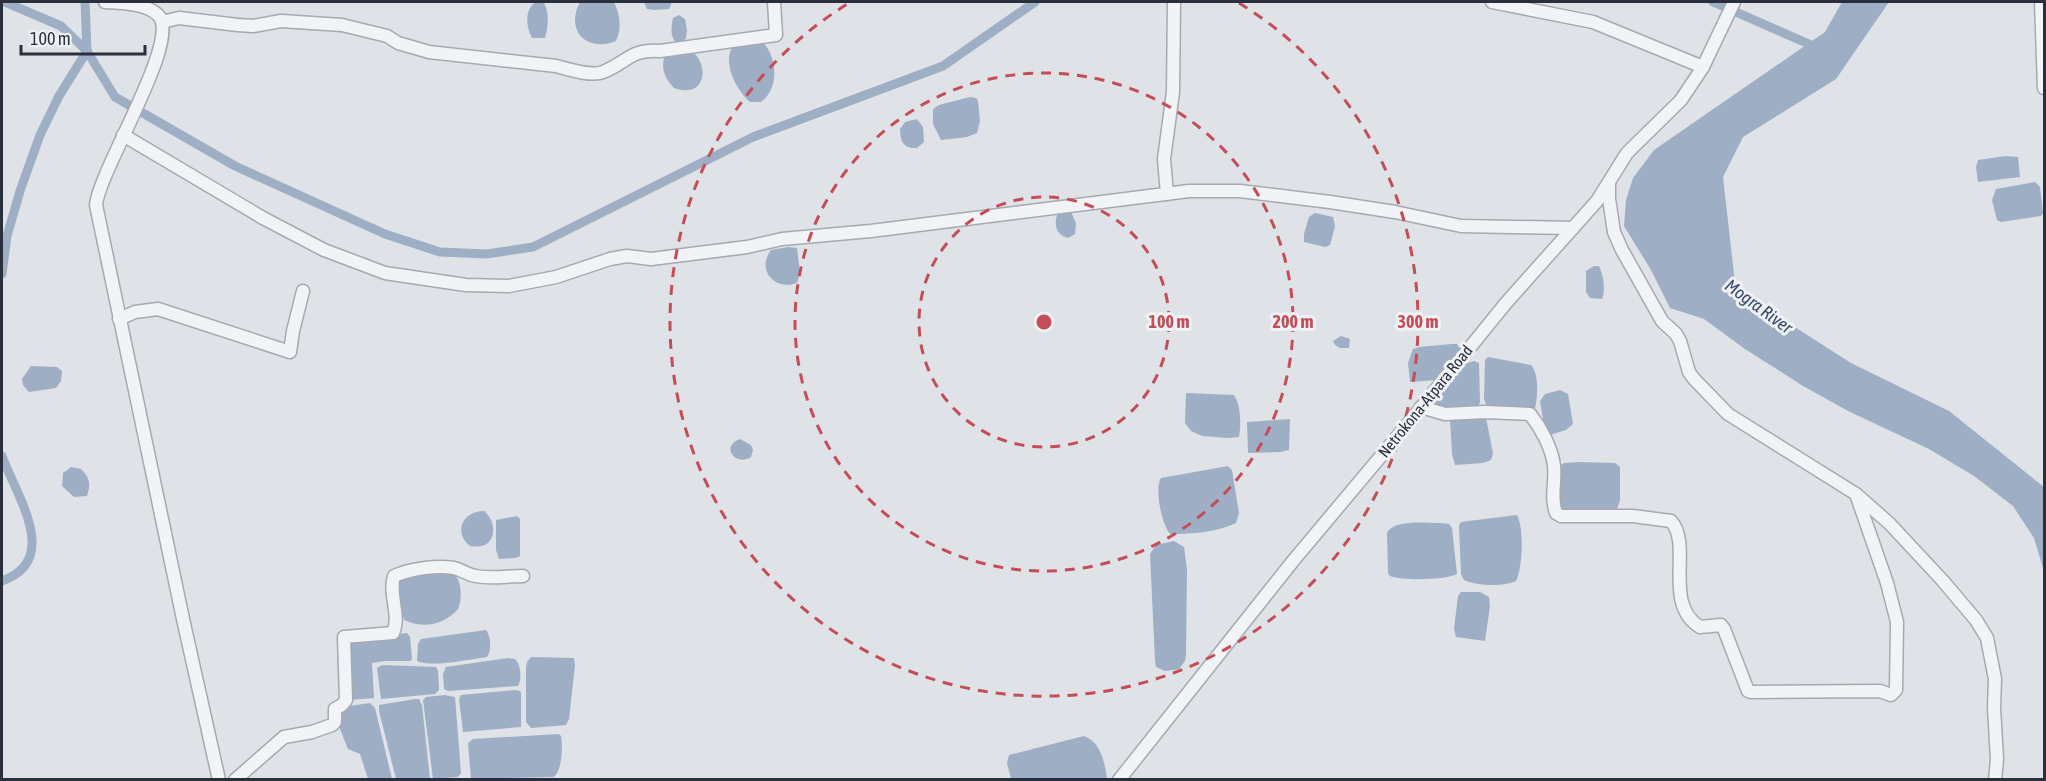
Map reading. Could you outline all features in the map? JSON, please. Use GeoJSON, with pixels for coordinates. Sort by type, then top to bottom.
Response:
{"type":"FeatureCollection","features":[{"type":"Feature","properties":{"kind":"street"},"geometry":{"type":"LineString","coordinates":[[105,2],[129,4],[154,12],[159,15],[163,24],[159,49],[149,83],[123,135],[99,191],[96,205],[219,780]]}},
{"type":"Feature","properties":{"kind":"street"},"geometry":{"type":"LineString","coordinates":[[163,24],[179,18],[253,26],[281,21],[342,25],[387,36],[398,43],[429,52],[556,66],[575,72],[602,73],[643,50],[660,51],[776,35],[774,2]]}},
{"type":"Feature","properties":{"kind":"street"},"geometry":{"type":"LineString","coordinates":[[1167,194],[1164,159],[1173,92],[1174,2]]}},
{"type":"Feature","properties":{"kind":"street"},"geometry":{"type":"LineString","coordinates":[[1492,2],[1593,22],[1703,67]]}},
{"type":"Feature","properties":{"kind":"street","name":"Netrokona-Atpara Road"},"geometry":{"type":"LineString","coordinates":[[1119,780],[1293,561],[1506,303],[1597,201],[1627,153],[1681,100],[1703,67],[1734,2]]}},
{"type":"Feature","properties":{"kind":"street"},"geometry":{"type":"LineString","coordinates":[[2041,2],[2044,88]]}},
{"type":"Feature","properties":{"kind":"street"},"geometry":{"type":"LineString","coordinates":[[123,135],[262,218],[324,250],[385,273],[466,285],[509,286],[556,277],[610,259],[627,256],[651,259],[747,247],[782,239],[871,231],[1189,191],[1240,191],[1395,212],[1461,226],[1573,228]]}},
{"type":"Feature","properties":{"kind":"street"},"geometry":{"type":"LineString","coordinates":[[1609,183],[1614,232],[1662,321],[1680,341],[1685,362],[1694,379],[1728,414],[1857,494],[1890,524],[1976,620],[1987,638],[1995,679],[1997,759],[1995,780]]}},
{"type":"Feature","properties":{"kind":"street"},"geometry":{"type":"LineString","coordinates":[[119,319],[135,312],[158,309],[290,352],[303,291]]}},
{"type":"Feature","properties":{"kind":"street"},"geometry":{"type":"LineString","coordinates":[[1421,407],[1445,414],[1485,412],[1530,414],[1548,444],[1554,466],[1553,503],[1556,513],[1561,516],[1633,516],[1671,521],[1676,529],[1680,555],[1680,592],[1689,619],[1700,627],[1721,625],[1748,690],[1751,692],[1880,691],[1891,694],[1896,690],[1897,622],[1887,583],[1857,494]]}},
{"type":"Feature","properties":{"kind":"street"},"geometry":{"type":"LineString","coordinates":[[235,780],[284,737],[312,732],[335,722],[335,709],[346,700],[344,637],[393,633],[396,626],[392,587],[394,576],[404,572],[444,568],[456,569],[473,576],[523,576]]}},
{"type":"Feature","properties":{"kind":"water"},"geometry":{"type":"Polygon","coordinates":[[[536,2],[544,3],[548,16],[545,38],[532,38],[528,29],[529,9],[536,2]]]}},
{"type":"Feature","properties":{"kind":"water"},"geometry":{"type":"Polygon","coordinates":[[[580,2],[614,2],[619,22],[616,41],[596,44],[581,36],[575,22],[580,2]]]}},
{"type":"Feature","properties":{"kind":"water"},"geometry":{"type":"Polygon","coordinates":[[[644,2],[672,2],[669,9],[654,10],[647,9],[644,2]]]}},
{"type":"Feature","properties":{"kind":"water","name":"Mogra River"},"geometry":{"type":"Polygon","coordinates":[[[1842,2],[1889,2],[1836,79],[1743,137],[1723,177],[1735,283],[1751,299],[1851,363],[1949,411],[2044,487],[2044,571],[2034,538],[2013,506],[1974,476],[1929,449],[1848,411],[1803,386],[1745,349],[1704,319],[1670,308],[1651,270],[1624,226],[1626,200],[1633,178],[1654,150],[1825,32],[1842,2]]]}},
{"type":"Feature","properties":{"kind":"water"},"geometry":{"type":"Polygon","coordinates":[[[679,15],[685,19],[687,30],[683,42],[676,43],[672,34],[672,25],[673,18],[679,15]]]}},
{"type":"Feature","properties":{"kind":"water"},"geometry":{"type":"Polygon","coordinates":[[[763,42],[774,64],[774,81],[767,96],[761,102],[750,102],[735,83],[730,67],[730,51],[734,44],[763,42]]]}},
{"type":"Feature","properties":{"kind":"water"},"geometry":{"type":"Polygon","coordinates":[[[692,51],[701,66],[703,73],[701,80],[698,86],[692,89],[674,88],[664,73],[665,55],[692,51]]]}},
{"type":"Feature","properties":{"kind":"water"},"geometry":{"type":"Polygon","coordinates":[[[970,97],[978,101],[980,121],[977,133],[967,137],[941,140],[933,124],[933,109],[939,105],[970,97]]]}},
{"type":"Feature","properties":{"kind":"water"},"geometry":{"type":"Polygon","coordinates":[[[917,119],[923,127],[924,142],[917,148],[906,146],[902,141],[900,129],[905,122],[917,119]]]}},
{"type":"Feature","properties":{"kind":"water"},"geometry":{"type":"Polygon","coordinates":[[[2006,156],[2018,157],[2020,177],[1978,182],[1976,167],[1978,160],[2006,156]]]}},
{"type":"Feature","properties":{"kind":"water"},"geometry":{"type":"Polygon","coordinates":[[[2035,182],[2040,187],[2043,213],[2041,216],[2001,222],[1997,220],[1992,200],[1996,189],[2035,182]]]}},
{"type":"Feature","properties":{"kind":"water"},"geometry":{"type":"Polygon","coordinates":[[[1071,212],[1076,223],[1075,234],[1068,238],[1058,232],[1056,221],[1058,213],[1071,212]]]}},
{"type":"Feature","properties":{"kind":"water"},"geometry":{"type":"Polygon","coordinates":[[[1315,213],[1333,217],[1335,226],[1330,245],[1325,247],[1304,242],[1309,217],[1315,213]]]}},
{"type":"Feature","properties":{"kind":"water"},"geometry":{"type":"Polygon","coordinates":[[[797,248],[800,273],[797,283],[789,285],[770,277],[766,265],[771,250],[797,248]]]}},
{"type":"Feature","properties":{"kind":"water"},"geometry":{"type":"Polygon","coordinates":[[[1599,266],[1602,273],[1604,287],[1602,299],[1590,298],[1586,292],[1586,271],[1599,266]]]}},
{"type":"Feature","properties":{"kind":"water"},"geometry":{"type":"Polygon","coordinates":[[[1341,336],[1350,339],[1349,348],[1340,348],[1335,345],[1333,341],[1341,336]]]}},
{"type":"Feature","properties":{"kind":"water"},"geometry":{"type":"Polygon","coordinates":[[[1457,344],[1461,350],[1436,380],[1410,382],[1408,363],[1413,349],[1457,344]]]}},
{"type":"Feature","properties":{"kind":"water"},"geometry":{"type":"Polygon","coordinates":[[[1488,357],[1531,365],[1537,379],[1535,408],[1532,410],[1488,409],[1484,399],[1485,360],[1488,357]]]}},
{"type":"Feature","properties":{"kind":"water"},"geometry":{"type":"Polygon","coordinates":[[[1474,361],[1479,363],[1480,402],[1478,407],[1452,411],[1431,407],[1432,401],[1467,363],[1474,361]]]}},
{"type":"Feature","properties":{"kind":"water"},"geometry":{"type":"Polygon","coordinates":[[[31,366],[57,367],[62,371],[61,381],[56,388],[29,392],[23,385],[22,379],[31,366]]]}},
{"type":"Feature","properties":{"kind":"water"},"geometry":{"type":"Polygon","coordinates":[[[1560,390],[1568,394],[1573,424],[1566,430],[1550,435],[1545,431],[1540,401],[1545,394],[1560,390]]]}},
{"type":"Feature","properties":{"kind":"water"},"geometry":{"type":"Polygon","coordinates":[[[1186,393],[1234,395],[1240,415],[1239,437],[1202,436],[1191,431],[1185,423],[1186,393]]]}},
{"type":"Feature","properties":{"kind":"water"},"geometry":{"type":"Polygon","coordinates":[[[1450,418],[1486,418],[1493,453],[1491,460],[1483,463],[1455,465],[1452,454],[1450,418]]]}},
{"type":"Feature","properties":{"kind":"water"},"geometry":{"type":"Polygon","coordinates":[[[1290,419],[1289,450],[1248,453],[1247,422],[1290,419]]]}},
{"type":"Feature","properties":{"kind":"water"},"geometry":{"type":"Polygon","coordinates":[[[740,439],[751,445],[753,450],[751,457],[740,459],[735,458],[732,454],[731,446],[740,439]]]}},
{"type":"Feature","properties":{"kind":"water"},"geometry":{"type":"Polygon","coordinates":[[[1564,463],[1615,463],[1620,467],[1620,500],[1617,509],[1559,512],[1560,466],[1564,463]]]}},
{"type":"Feature","properties":{"kind":"water"},"geometry":{"type":"Polygon","coordinates":[[[1228,466],[1232,470],[1239,513],[1236,523],[1204,532],[1170,534],[1164,523],[1160,506],[1158,490],[1161,478],[1228,466]]]}},
{"type":"Feature","properties":{"kind":"water"},"geometry":{"type":"Polygon","coordinates":[[[71,467],[81,469],[88,478],[87,496],[74,497],[62,486],[63,473],[71,467]]]}},
{"type":"Feature","properties":{"kind":"water"},"geometry":{"type":"Polygon","coordinates":[[[484,511],[492,522],[493,534],[486,544],[470,546],[462,535],[462,524],[470,515],[484,511]]]}},
{"type":"Feature","properties":{"kind":"water"},"geometry":{"type":"Polygon","coordinates":[[[1517,515],[1521,529],[1522,548],[1516,581],[1490,585],[1464,580],[1461,574],[1459,526],[1461,522],[1517,515]]]}},
{"type":"Feature","properties":{"kind":"water"},"geometry":{"type":"Polygon","coordinates":[[[517,516],[520,519],[520,556],[499,559],[496,550],[496,520],[517,516]]]}},
{"type":"Feature","properties":{"kind":"water"},"geometry":{"type":"Polygon","coordinates":[[[1403,524],[1449,524],[1452,528],[1457,574],[1443,578],[1424,579],[1390,576],[1387,533],[1403,524]]]}},
{"type":"Feature","properties":{"kind":"water"},"geometry":{"type":"Polygon","coordinates":[[[1174,541],[1184,547],[1187,569],[1186,655],[1179,669],[1165,671],[1156,667],[1155,661],[1150,554],[1156,545],[1174,541]]]}},
{"type":"Feature","properties":{"kind":"water"},"geometry":{"type":"Polygon","coordinates":[[[436,571],[451,572],[458,579],[461,595],[458,609],[446,619],[433,624],[418,624],[404,620],[397,594],[399,579],[436,571]]]}},
{"type":"Feature","properties":{"kind":"water"},"geometry":{"type":"Polygon","coordinates":[[[1461,592],[1480,592],[1489,597],[1490,606],[1485,641],[1456,637],[1454,629],[1458,596],[1461,592]]]}},
{"type":"Feature","properties":{"kind":"water"},"geometry":{"type":"Polygon","coordinates":[[[486,630],[490,644],[487,657],[432,664],[417,661],[418,644],[421,639],[486,630]]]}},
{"type":"Feature","properties":{"kind":"water"},"geometry":{"type":"Polygon","coordinates":[[[407,633],[410,637],[412,659],[372,663],[374,698],[350,700],[347,639],[407,633]]]}},
{"type":"Feature","properties":{"kind":"water"},"geometry":{"type":"Polygon","coordinates":[[[531,657],[574,658],[569,719],[566,725],[531,728],[526,722],[526,668],[531,657]]]}},
{"type":"Feature","properties":{"kind":"water"},"geometry":{"type":"Polygon","coordinates":[[[515,659],[519,665],[518,686],[448,691],[444,689],[443,674],[446,667],[515,659]]]}},
{"type":"Feature","properties":{"kind":"water"},"geometry":{"type":"Polygon","coordinates":[[[382,665],[436,667],[439,690],[435,694],[381,699],[377,668],[382,665]]]}},
{"type":"Feature","properties":{"kind":"water"},"geometry":{"type":"Polygon","coordinates":[[[515,690],[521,693],[521,727],[463,732],[459,699],[461,695],[515,690]]]}},
{"type":"Feature","properties":{"kind":"water"},"geometry":{"type":"Polygon","coordinates":[[[445,695],[455,697],[461,773],[458,777],[433,779],[423,700],[426,697],[445,695]]]}},
{"type":"Feature","properties":{"kind":"water"},"geometry":{"type":"Polygon","coordinates":[[[419,699],[422,705],[430,779],[396,779],[379,705],[419,699]]]}},
{"type":"Feature","properties":{"kind":"water"},"geometry":{"type":"Polygon","coordinates":[[[370,703],[375,708],[392,779],[368,779],[360,754],[348,749],[340,729],[337,711],[342,707],[370,703]]]}},
{"type":"Feature","properties":{"kind":"water"},"geometry":{"type":"Polygon","coordinates":[[[559,734],[562,741],[561,758],[559,769],[554,777],[471,779],[468,743],[473,739],[559,734]]]}},
{"type":"Feature","properties":{"kind":"water"},"geometry":{"type":"Polygon","coordinates":[[[1084,736],[1098,748],[1107,779],[1011,779],[1007,763],[1009,755],[1084,736]]]}},
{"type":"Feature","properties":{"kind":"waterway"},"geometry":{"type":"LineString","coordinates":[[5,2],[61,26],[87,51],[115,97],[235,166],[385,234],[440,252],[487,254],[533,247],[753,137],[943,66],[1035,2]]}},
{"type":"Feature","properties":{"kind":"waterway"},"geometry":{"type":"LineString","coordinates":[[2,274],[7,236],[40,135],[59,96],[87,51],[85,2]]}},
{"type":"Feature","properties":{"kind":"waterway"},"geometry":{"type":"LineString","coordinates":[[1713,2],[1818,48]]}},
{"type":"Feature","properties":{"kind":"waterway"},"geometry":{"type":"LineString","coordinates":[[2,456],[24,507],[30,525],[32,543],[29,558],[20,571],[2,581]]}}]}
